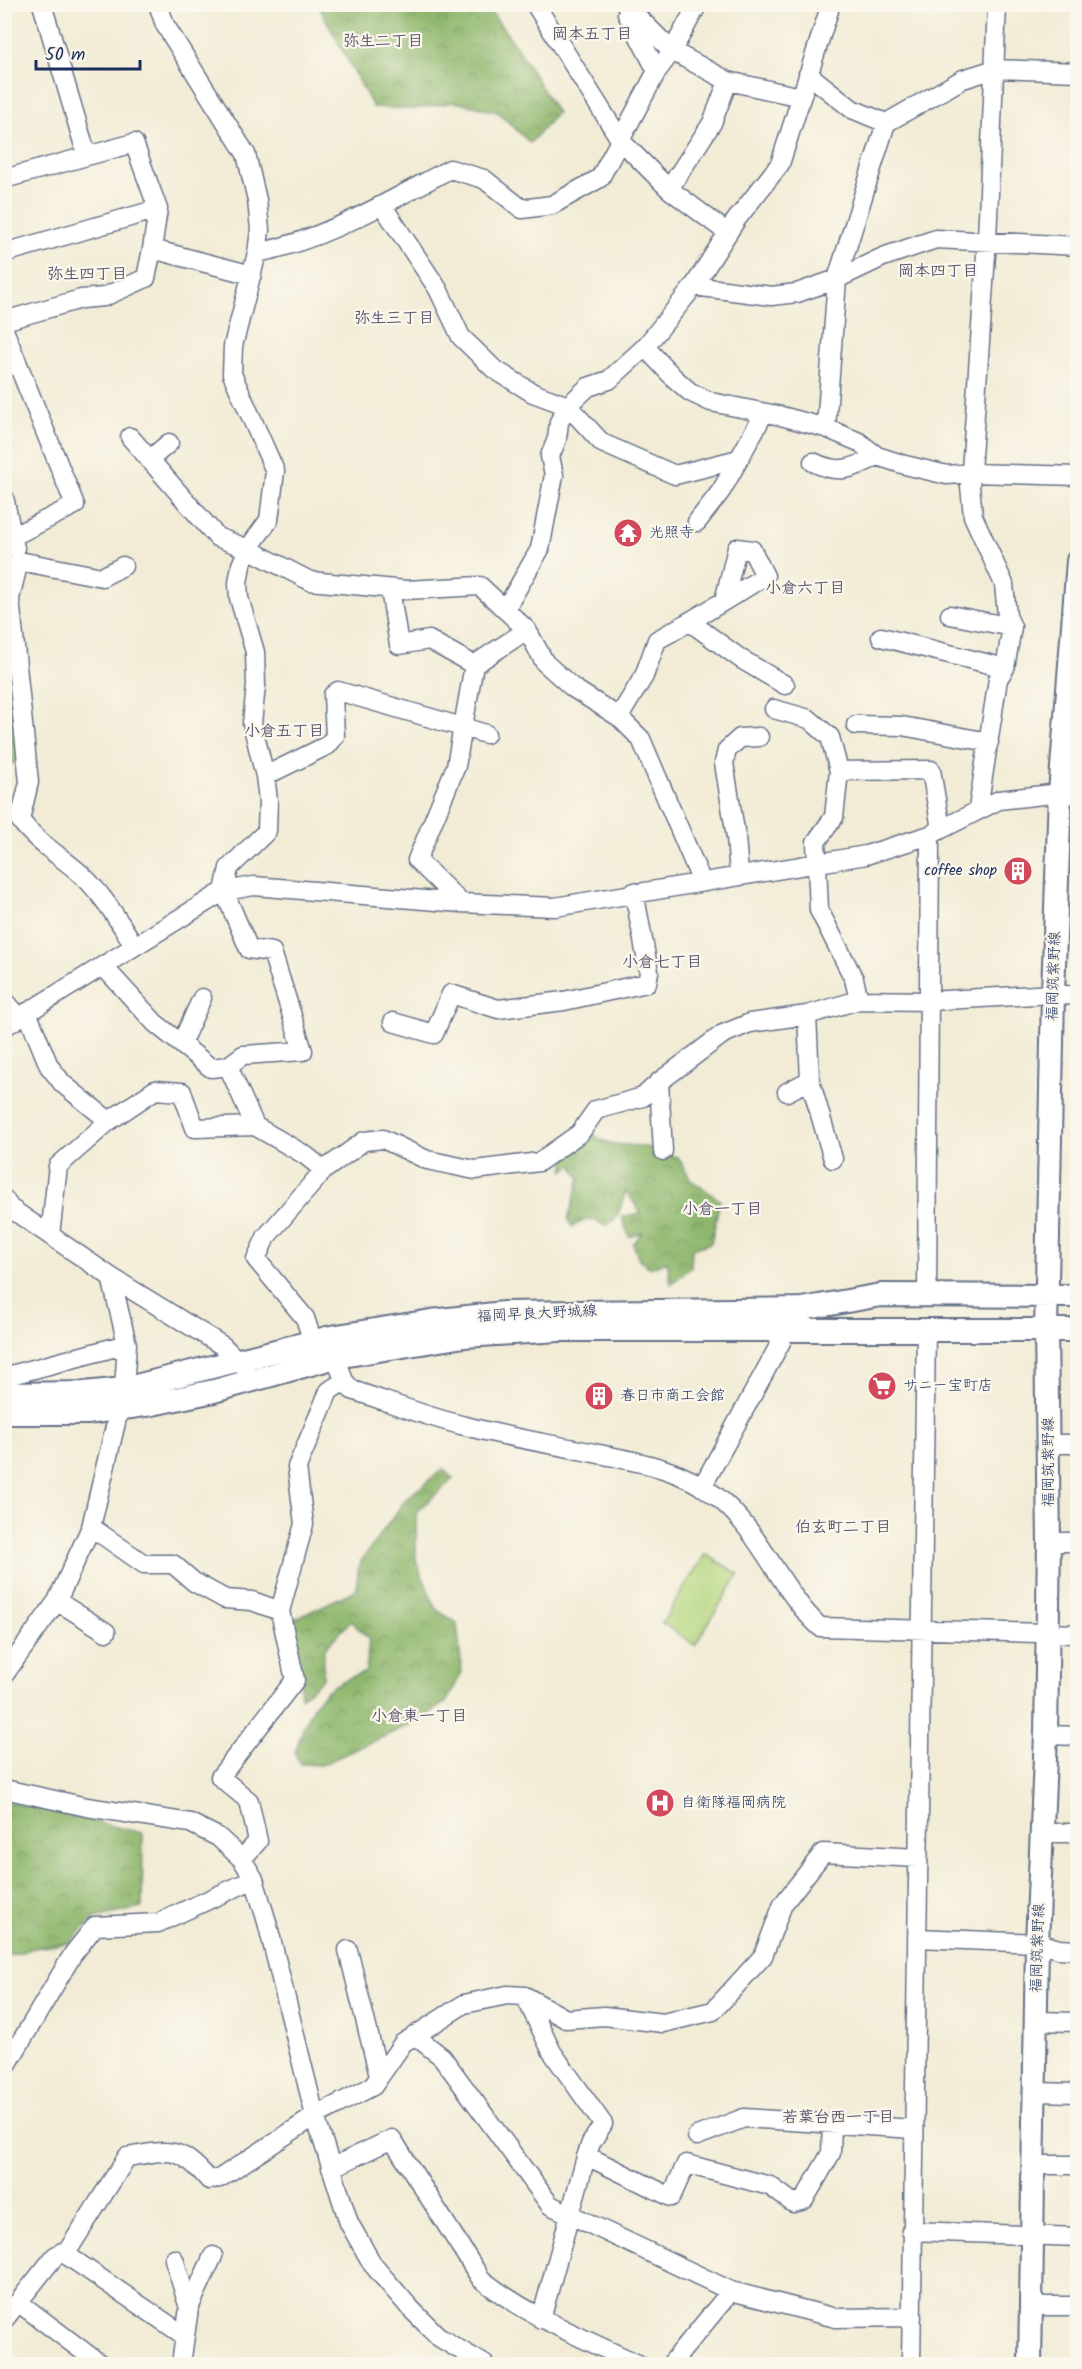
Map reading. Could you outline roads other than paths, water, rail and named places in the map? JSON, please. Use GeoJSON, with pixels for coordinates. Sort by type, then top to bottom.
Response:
{"type":"FeatureCollection","features":[{"type":"Feature","properties":{"kind":"main road","name":"福岡筑紫野線"},"geometry":{"type":"LineString","coordinates":[[1030,2364],[1034,2238],[1037,1943],[1046,1735],[1049,1444],[1046,1330],[1053,994],[1069,794],[1077,561]]}},
{"type":"Feature","properties":{"kind":"main road","name":"福岡早良大野城線"},"geometry":{"type":"LineString","coordinates":[[4,1413],[87,1413],[122,1399],[235,1362],[313,1342],[431,1321],[504,1313],[802,1309],[881,1295],[1077,1296]]}},
{"type":"Feature","properties":{"kind":"main road","name":"福岡早良大野城線"},"geometry":{"type":"LineString","coordinates":[[4,1394],[73,1394],[122,1399],[214,1391],[361,1352],[464,1336],[547,1331],[783,1328],[1077,1330]]}},
{"type":"Feature","properties":{"kind":"street"},"geometry":{"type":"LineString","coordinates":[[42,4],[87,156]]}},
{"type":"Feature","properties":{"kind":"street"},"geometry":{"type":"LineString","coordinates":[[103,966],[155,1023],[211,1068],[228,1066],[243,1055],[303,1051],[272,952],[249,949],[224,891],[229,868],[267,831],[268,800],[265,776],[252,723],[256,686],[255,652],[239,598],[241,565],[248,549],[269,520],[275,471],[232,374],[233,346],[257,253],[260,230],[257,200],[246,154],[165,25],[158,4]]}},
{"type":"Feature","properties":{"kind":"street"},"geometry":{"type":"LineString","coordinates":[[535,4],[621,141],[669,189],[728,233]]}},
{"type":"Feature","properties":{"kind":"street"},"geometry":{"type":"LineString","coordinates":[[623,4],[657,71]]}},
{"type":"Feature","properties":{"kind":"street"},"geometry":{"type":"LineString","coordinates":[[623,4],[672,51],[728,81],[801,97]]}},
{"type":"Feature","properties":{"kind":"street"},"geometry":{"type":"LineString","coordinates":[[257,253],[292,246],[327,233],[450,169],[484,179],[522,209],[552,205],[600,178],[657,71],[672,51],[698,4]]}},
{"type":"Feature","properties":{"kind":"street"},"geometry":{"type":"LineString","coordinates":[[506,610],[540,549],[554,475],[550,456],[557,439],[559,422],[568,406],[588,387],[609,380],[645,347],[694,285],[728,233],[780,164],[831,4]]}},
{"type":"Feature","properties":{"kind":"street"},"geometry":{"type":"LineString","coordinates":[[978,809],[998,679],[1005,668],[1012,627],[1007,616],[1004,584],[973,516],[970,486],[987,240],[997,4]]}},
{"type":"Feature","properties":{"kind":"street"},"geometry":{"type":"LineString","coordinates":[[826,428],[837,279],[885,123],[963,79],[995,69],[1077,72]]}},
{"type":"Feature","properties":{"kind":"street"},"geometry":{"type":"LineString","coordinates":[[808,74],[852,109],[885,123]]}},
{"type":"Feature","properties":{"kind":"street"},"geometry":{"type":"LineString","coordinates":[[669,189],[712,123],[728,81]]}},
{"type":"Feature","properties":{"kind":"street"},"geometry":{"type":"LineString","coordinates":[[4,179],[134,143],[158,209],[146,278],[104,297],[81,299],[4,321]]}},
{"type":"Feature","properties":{"kind":"street"},"geometry":{"type":"LineString","coordinates":[[382,205],[438,289],[461,338],[494,369],[533,393],[568,406],[603,443],[675,474],[739,459]]}},
{"type":"Feature","properties":{"kind":"street"},"geometry":{"type":"LineString","coordinates":[[4,253],[158,209]]}},
{"type":"Feature","properties":{"kind":"street"},"geometry":{"type":"LineString","coordinates":[[694,285],[771,296],[797,293],[837,279],[883,257],[936,240],[987,240],[1077,246]]}},
{"type":"Feature","properties":{"kind":"street"},"geometry":{"type":"LineString","coordinates":[[152,249],[252,275]]}},
{"type":"Feature","properties":{"kind":"street"},"geometry":{"type":"LineString","coordinates":[[4,330],[75,505],[8,539]]}},
{"type":"Feature","properties":{"kind":"street"},"geometry":{"type":"LineString","coordinates":[[645,347],[690,392],[711,402],[826,428],[859,442],[877,456],[947,475],[972,473],[1077,476]]}},
{"type":"Feature","properties":{"kind":"street"},"geometry":{"type":"LineString","coordinates":[[697,522],[721,491],[764,413]]}},
{"type":"Feature","properties":{"kind":"street"},"geometry":{"type":"LineString","coordinates":[[130,437],[217,537],[248,549],[310,581],[390,589],[480,586],[527,630],[545,663],[573,688],[619,717],[641,739],[702,882]]}},
{"type":"Feature","properties":{"kind":"street"},"geometry":{"type":"LineString","coordinates":[[149,459],[169,443]]}},
{"type":"Feature","properties":{"kind":"street"},"geometry":{"type":"LineString","coordinates":[[813,462],[830,470],[856,467],[877,456]]}},
{"type":"Feature","properties":{"kind":"street"},"geometry":{"type":"LineString","coordinates":[[4,497],[8,539],[19,561],[10,598],[29,782],[20,820],[31,835],[80,873],[103,896],[135,945]]}},
{"type":"Feature","properties":{"kind":"street"},"geometry":{"type":"LineString","coordinates":[[19,561],[102,577],[123,566]]}},
{"type":"Feature","properties":{"kind":"street"},"geometry":{"type":"LineString","coordinates":[[390,589],[399,645],[429,640],[474,665]]}},
{"type":"Feature","properties":{"kind":"street"},"geometry":{"type":"LineString","coordinates":[[619,717],[644,676],[657,640],[724,602]]}},
{"type":"Feature","properties":{"kind":"street"},"geometry":{"type":"LineString","coordinates":[[950,615],[1012,627]]}},
{"type":"Feature","properties":{"kind":"street"},"geometry":{"type":"LineString","coordinates":[[690,622],[741,659],[785,685]]}},
{"type":"Feature","properties":{"kind":"street"},"geometry":{"type":"LineString","coordinates":[[460,903],[417,860],[456,766],[474,665],[527,630]]}},
{"type":"Feature","properties":{"kind":"street"},"geometry":{"type":"LineString","coordinates":[[881,637],[1005,668]]}},
{"type":"Feature","properties":{"kind":"street"},"geometry":{"type":"LineString","coordinates":[[265,776],[328,745],[335,736],[333,695],[338,691],[486,734]]}},
{"type":"Feature","properties":{"kind":"street"},"geometry":{"type":"LineString","coordinates":[[774,709],[809,719],[830,737],[839,771],[834,817],[816,842],[819,862],[819,910],[854,979],[859,1000]]}},
{"type":"Feature","properties":{"kind":"street"},"geometry":{"type":"LineString","coordinates":[[856,725],[902,726],[989,742]]}},
{"type":"Feature","properties":{"kind":"street"},"geometry":{"type":"LineString","coordinates":[[739,874],[736,837],[724,763],[727,750],[740,738],[759,737]]}},
{"type":"Feature","properties":{"kind":"street"},"geometry":{"type":"LineString","coordinates":[[839,771],[931,770],[935,832],[928,1001],[927,1295]]}},
{"type":"Feature","properties":{"kind":"street"},"geometry":{"type":"LineString","coordinates":[[17,1019],[224,891],[254,886],[460,903],[555,907],[739,874],[866,855],[935,832],[999,800],[1069,794]]}},
{"type":"Feature","properties":{"kind":"street"},"geometry":{"type":"LineString","coordinates":[[393,1022],[434,1034],[452,994],[498,1009],[564,1000],[647,983],[649,972],[634,892]]}},
{"type":"Feature","properties":{"kind":"street"},"geometry":{"type":"LineString","coordinates":[[361,1352],[323,1347],[313,1342],[305,1318],[256,1259],[266,1237],[324,1170],[364,1141],[383,1139],[427,1160],[475,1170],[539,1161],[580,1133],[596,1110],[643,1097],[659,1082],[723,1034],[750,1023],[807,1015],[859,1000],[928,1001],[1053,994],[1077,996]]}},
{"type":"Feature","properties":{"kind":"street"},"geometry":{"type":"LineString","coordinates":[[181,1044],[202,998]]}},
{"type":"Feature","properties":{"kind":"street"},"geometry":{"type":"LineString","coordinates":[[4,1000],[63,1084],[109,1121]]}},
{"type":"Feature","properties":{"kind":"street"},"geometry":{"type":"LineString","coordinates":[[807,1015],[810,1080],[833,1159]]}},
{"type":"Feature","properties":{"kind":"street"},"geometry":{"type":"LineString","coordinates":[[228,1066],[255,1126]]}},
{"type":"Feature","properties":{"kind":"street"},"geometry":{"type":"LineString","coordinates":[[787,1092],[810,1080]]}},
{"type":"Feature","properties":{"kind":"street"},"geometry":{"type":"LineString","coordinates":[[659,1082],[663,1151]]}},
{"type":"Feature","properties":{"kind":"street"},"geometry":{"type":"LineString","coordinates":[[50,1235],[58,1166],[109,1121],[155,1090],[182,1092],[195,1128],[255,1126],[305,1155],[324,1170]]}},
{"type":"Feature","properties":{"kind":"street"},"geometry":{"type":"LineString","coordinates":[[4,1199],[10,1208],[111,1277],[223,1346],[235,1362],[247,1369],[279,1373]]}},
{"type":"Feature","properties":{"kind":"street"},"geometry":{"type":"LineString","coordinates":[[4,1676],[57,1601],[91,1527],[122,1399],[127,1344],[111,1277]]}},
{"type":"Feature","properties":{"kind":"street"},"geometry":{"type":"LineString","coordinates":[[702,1487],[780,1342],[783,1328],[802,1309]]}},
{"type":"Feature","properties":{"kind":"street"},"geometry":{"type":"LineString","coordinates":[[758,1310],[775,1318],[783,1328]]}},
{"type":"Feature","properties":{"kind":"street"},"geometry":{"type":"LineString","coordinates":[[911,2364],[911,2231],[923,1630],[926,1330]]}},
{"type":"Feature","properties":{"kind":"street"},"geometry":{"type":"LineString","coordinates":[[4,1377],[127,1344]]}},
{"type":"Feature","properties":{"kind":"street"},"geometry":{"type":"LineString","coordinates":[[336,1357],[344,1381],[352,1390],[463,1426],[654,1465],[689,1477],[717,1496],[743,1522],[768,1555],[800,1608],[820,1627],[844,1630],[1077,1634]]}},
{"type":"Feature","properties":{"kind":"street"},"geometry":{"type":"LineString","coordinates":[[242,1859],[258,1842],[249,1801],[220,1777],[295,1680],[279,1611],[304,1524],[297,1467],[329,1391],[344,1381]]}},
{"type":"Feature","properties":{"kind":"street"},"geometry":{"type":"LineString","coordinates":[[1049,1444],[1077,1444]]}},
{"type":"Feature","properties":{"kind":"street"},"geometry":{"type":"LineString","coordinates":[[91,1527],[144,1564],[173,1564],[194,1582],[225,1599],[252,1601],[279,1611]]}},
{"type":"Feature","properties":{"kind":"street"},"geometry":{"type":"LineString","coordinates":[[1049,1542],[1077,1542]]}},
{"type":"Feature","properties":{"kind":"street"},"geometry":{"type":"LineString","coordinates":[[57,1601],[106,1632]]}},
{"type":"Feature","properties":{"kind":"street"},"geometry":{"type":"LineString","coordinates":[[1046,1735],[1077,1736]]}},
{"type":"Feature","properties":{"kind":"street"},"geometry":{"type":"LineString","coordinates":[[4,1789],[87,1807],[190,1823],[218,1837],[242,1859],[254,1879],[315,2116],[349,2223],[373,2265],[440,2338],[484,2364]]}},
{"type":"Feature","properties":{"kind":"street"},"geometry":{"type":"LineString","coordinates":[[1041,1833],[1077,1833]]}},
{"type":"Feature","properties":{"kind":"street"},"geometry":{"type":"LineString","coordinates":[[65,2255],[127,2157],[168,2151],[192,2160],[209,2180],[220,2178],[315,2116],[373,2086],[403,2043],[464,2004],[507,1995],[525,1996],[566,2019],[604,2016],[663,2023],[713,2011],[764,1956],[783,1904],[823,1853],[918,1858]]}},
{"type":"Feature","properties":{"kind":"street"},"geometry":{"type":"LineString","coordinates":[[4,2070],[73,1954],[95,1926],[158,1923],[254,1879]]}},
{"type":"Feature","properties":{"kind":"street"},"geometry":{"type":"LineString","coordinates":[[917,1938],[1037,1943],[1059,1938],[1077,1938]]}},
{"type":"Feature","properties":{"kind":"street"},"geometry":{"type":"LineString","coordinates":[[1037,1943],[1059,1950],[1077,1950]]}},
{"type":"Feature","properties":{"kind":"street"},"geometry":{"type":"LineString","coordinates":[[348,1950],[379,2076]]}},
{"type":"Feature","properties":{"kind":"street"},"geometry":{"type":"LineString","coordinates":[[525,1996],[552,2052],[603,2124],[591,2143],[541,2319]]}},
{"type":"Feature","properties":{"kind":"street"},"geometry":{"type":"LineString","coordinates":[[1036,2021],[1077,2022]]}},
{"type":"Feature","properties":{"kind":"street"},"geometry":{"type":"LineString","coordinates":[[414,2035],[441,2056],[550,2205],[731,2291],[836,2318],[912,2318]]}},
{"type":"Feature","properties":{"kind":"street"},"geometry":{"type":"LineString","coordinates":[[1034,2092],[1077,2093]]}},
{"type":"Feature","properties":{"kind":"street"},"geometry":{"type":"LineString","coordinates":[[697,2136],[744,2118],[914,2129]]}},
{"type":"Feature","properties":{"kind":"street"},"geometry":{"type":"LineString","coordinates":[[587,2156],[671,2197],[686,2164],[771,2186],[793,2203],[804,2200],[831,2153],[832,2122]]}},
{"type":"Feature","properties":{"kind":"street"},"geometry":{"type":"LineString","coordinates":[[331,2168],[392,2139],[480,2279],[502,2296],[541,2319],[638,2364]]}},
{"type":"Feature","properties":{"kind":"street"},"geometry":{"type":"LineString","coordinates":[[1034,2165],[1077,2165]]}},
{"type":"Feature","properties":{"kind":"street"},"geometry":{"type":"LineString","coordinates":[[911,2231],[1034,2238],[1077,2237]]}},
{"type":"Feature","properties":{"kind":"street"},"geometry":{"type":"LineString","coordinates":[[4,2320],[55,2256],[62,2252],[185,2336]]}},
{"type":"Feature","properties":{"kind":"street"},"geometry":{"type":"LineString","coordinates":[[181,2364],[189,2308],[213,2256]]}},
{"type":"Feature","properties":{"kind":"street"},"geometry":{"type":"LineString","coordinates":[[174,2259],[189,2308]]}},
{"type":"Feature","properties":{"kind":"street"},"geometry":{"type":"LineString","coordinates":[[670,2364],[731,2291]]}},
{"type":"Feature","properties":{"kind":"street"},"geometry":{"type":"LineString","coordinates":[[18,2302],[100,2364]]}},
{"type":"Feature","properties":{"kind":"street"},"geometry":{"type":"LineString","coordinates":[[1031,2306],[1077,2306]]}},
{"type":"Feature","properties":{"kind":"place","name":"光照寺"},"geometry":{"type":"Point","coordinates":[628,533]}},
{"type":"Feature","properties":{"kind":"place","name":"coffee shop"},"geometry":{"type":"Point","coordinates":[1018,871]}},
{"type":"Feature","properties":{"kind":"place","name":"サニー宝町店"},"geometry":{"type":"Point","coordinates":[882,1386]}},
{"type":"Feature","properties":{"kind":"place","name":"春日市商工会館"},"geometry":{"type":"Point","coordinates":[599,1396]}},
{"type":"Feature","properties":{"kind":"place","name":"自衛隊福岡病院"},"geometry":{"type":"Point","coordinates":[660,1803]}},
{"type":"Feature","properties":{"kind":"district","name":"岡本五丁目"},"geometry":{"type":"Point","coordinates":[592,34]}},
{"type":"Feature","properties":{"kind":"district","name":"弥生二丁目"},"geometry":{"type":"Point","coordinates":[383,41]}},
{"type":"Feature","properties":{"kind":"district","name":"岡本四丁目"},"geometry":{"type":"Point","coordinates":[938,271]}},
{"type":"Feature","properties":{"kind":"district","name":"弥生四丁目"},"geometry":{"type":"Point","coordinates":[87,274]}},
{"type":"Feature","properties":{"kind":"district","name":"弥生三丁目"},"geometry":{"type":"Point","coordinates":[394,318]}},
{"type":"Feature","properties":{"kind":"district","name":"小倉六丁目"},"geometry":{"type":"Point","coordinates":[805,588]}},
{"type":"Feature","properties":{"kind":"district","name":"小倉五丁目"},"geometry":{"type":"Point","coordinates":[284,731]}},
{"type":"Feature","properties":{"kind":"district","name":"小倉七丁目"},"geometry":{"type":"Point","coordinates":[662,962]}},
{"type":"Feature","properties":{"kind":"district","name":"小倉一丁目"},"geometry":{"type":"Point","coordinates":[722,1209]}},
{"type":"Feature","properties":{"kind":"district","name":"伯玄町二丁目"},"geometry":{"type":"Point","coordinates":[843,1527]}},
{"type":"Feature","properties":{"kind":"district","name":"小倉東一丁目"},"geometry":{"type":"Point","coordinates":[419,1716]}},
{"type":"Feature","properties":{"kind":"district","name":"若葉台西一丁目"},"geometry":{"type":"Point","coordinates":[838,2117]}}]}
